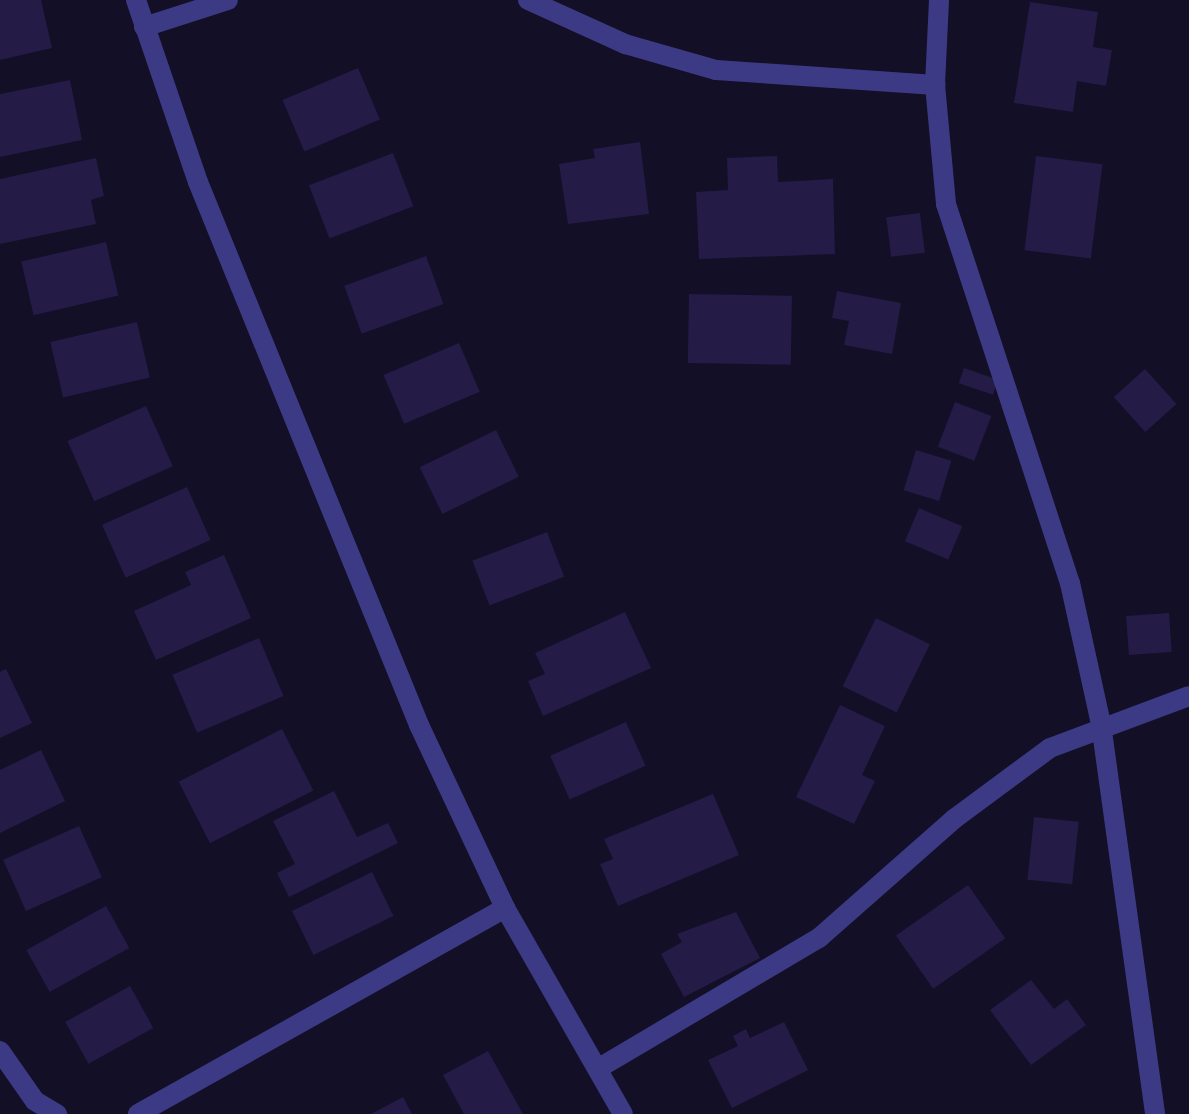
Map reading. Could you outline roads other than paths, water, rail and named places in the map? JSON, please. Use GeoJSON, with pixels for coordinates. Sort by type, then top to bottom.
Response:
{"type":"FeatureCollection","features":[{"type":"Feature","properties":{"kind":"street"},"geometry":{"type":"LineString","coordinates":[[136,0],[198,182],[419,725],[505,908],[623,1114]]}},
{"type":"Feature","properties":{"kind":"street"},"geometry":{"type":"LineString","coordinates":[[144,27],[228,0]]}},
{"type":"Feature","properties":{"kind":"street"},"geometry":{"type":"LineString","coordinates":[[528,0],[625,44],[716,70],[935,85]]}},
{"type":"Feature","properties":{"kind":"street"},"geometry":{"type":"LineString","coordinates":[[939,0],[935,85],[957,247],[1070,583],[1101,724],[1155,1114]]}},
{"type":"Feature","properties":{"kind":"street"},"geometry":{"type":"LineString","coordinates":[[599,1068],[819,938],[1013,771],[1101,724],[1189,696]]}},
{"type":"Feature","properties":{"kind":"street"},"geometry":{"type":"LineString","coordinates":[[138,1114],[505,908]]}},
{"type":"Feature","properties":{"kind":"street"},"geometry":{"type":"LineString","coordinates":[[0,1051],[35,1101],[57,1114]]}}]}
